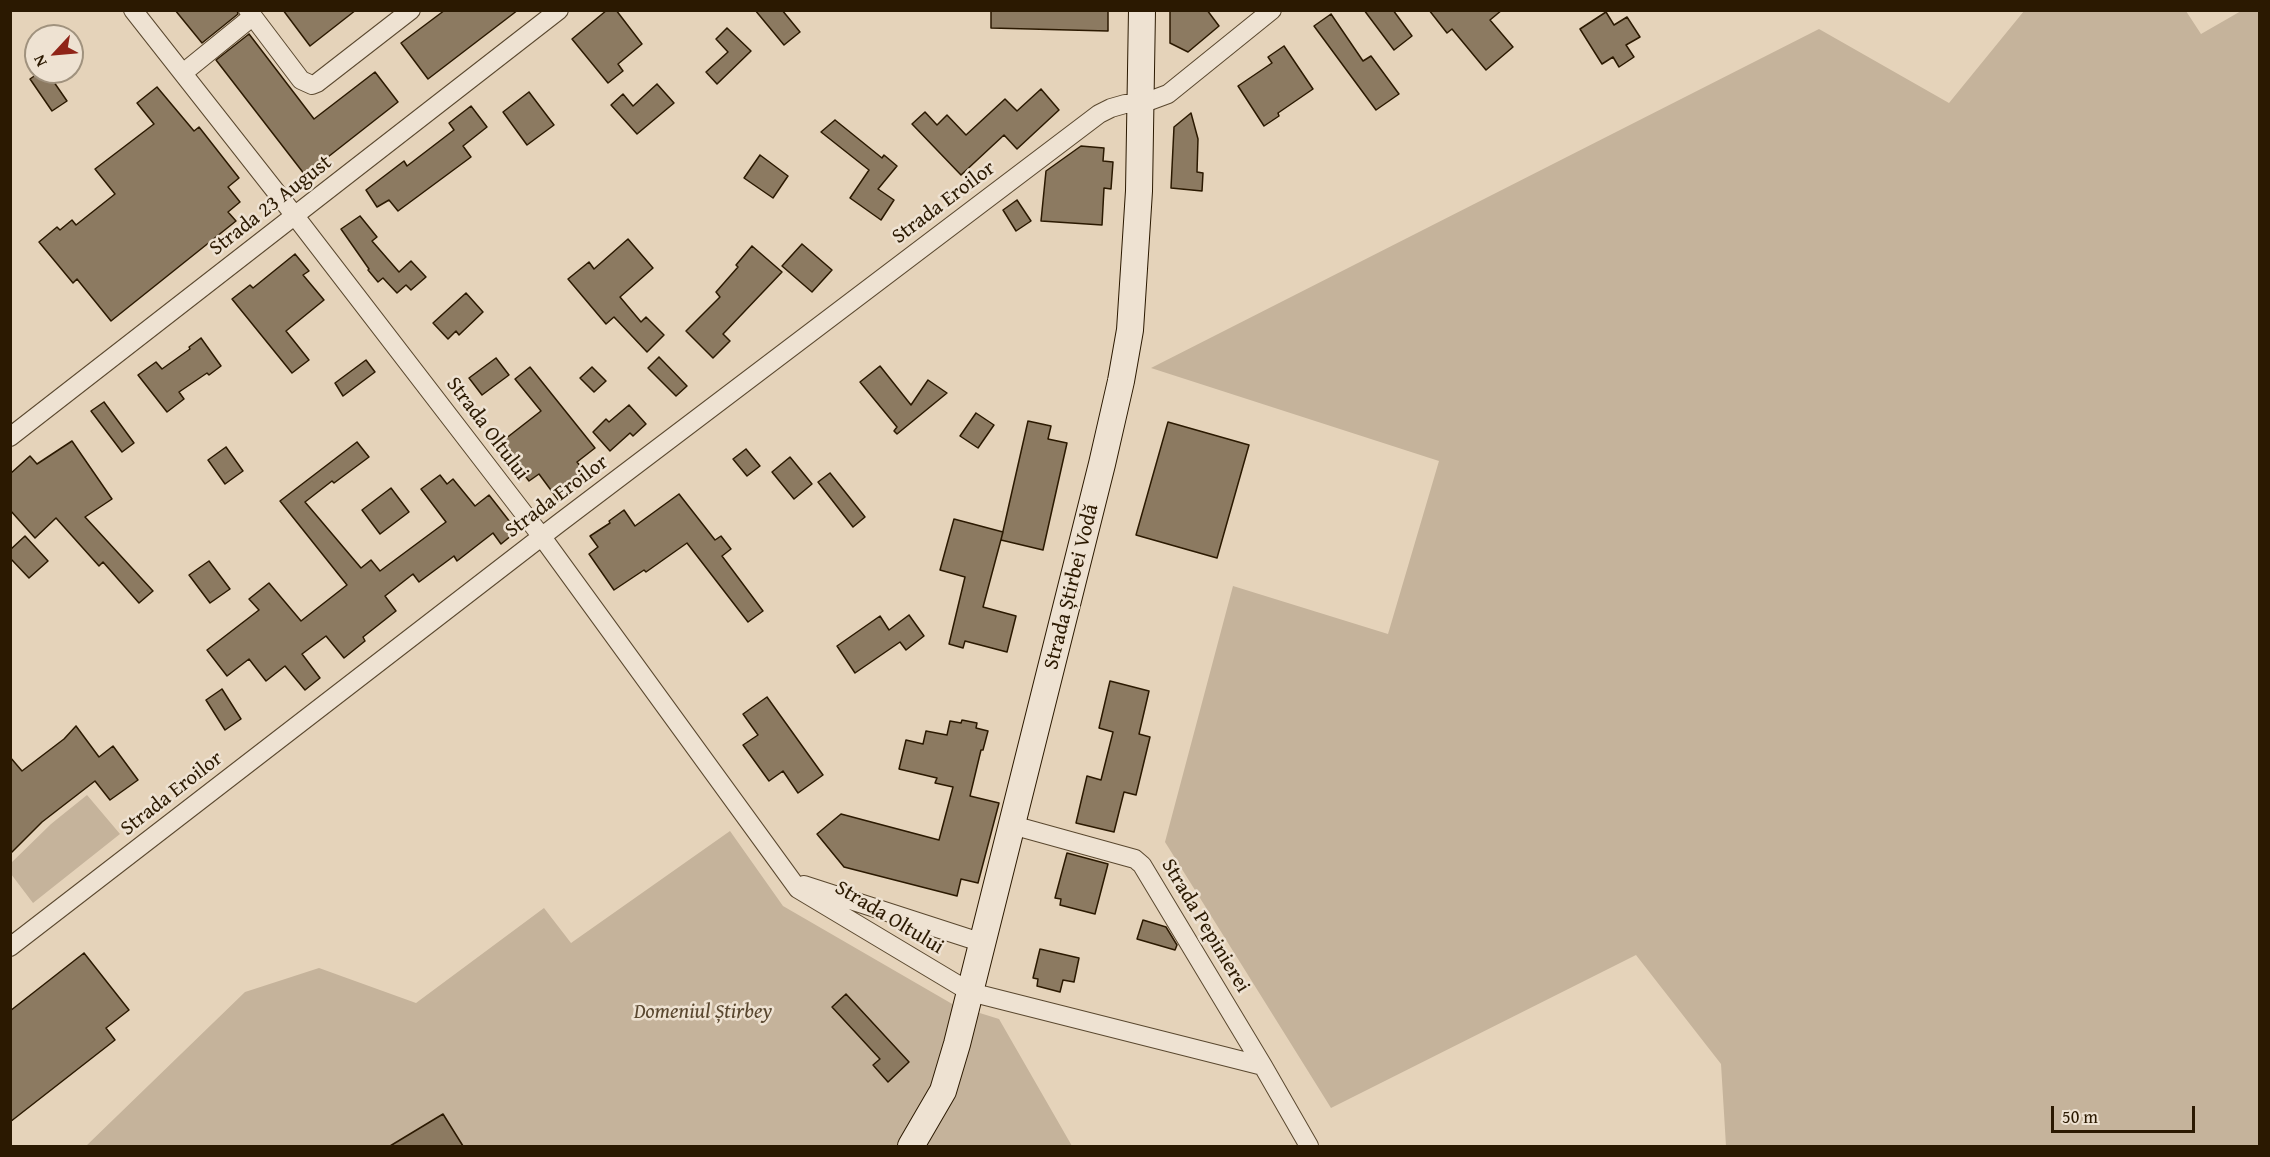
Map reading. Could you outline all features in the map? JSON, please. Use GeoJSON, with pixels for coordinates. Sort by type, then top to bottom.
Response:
{"type":"FeatureCollection","features":[{"type":"Feature","properties":{"kind":"street","name":"Strada Oltului"},"geometry":{"type":"LineString","coordinates":[[133,10],[542,537],[789,878],[805,894],[970,992]]}},
{"type":"Feature","properties":{"kind":"street"},"geometry":{"type":"LineString","coordinates":[[183,73],[250,14],[301,80],[312,85],[411,10]]}},
{"type":"Feature","properties":{"kind":"street","name":"Strada 23 August"},"geometry":{"type":"LineString","coordinates":[[10,437],[559,10]]}},
{"type":"Feature","properties":{"kind":"street","name":"Strada Știrbei Vodă"},"geometry":{"type":"LineString","coordinates":[[911,1146],[943,1091],[983,943],[1121,381],[1130,330],[1134,269],[1141,104],[1142,10]]}},
{"type":"Feature","properties":{"kind":"street","name":"Strada Eroilor"},"geometry":{"type":"LineString","coordinates":[[10,947],[542,537],[1099,114],[1111,108],[1125,104],[1141,104],[1168,94],[1272,10]]}},
{"type":"Feature","properties":{"kind":"street","name":"Strada Pepinierei"},"geometry":{"type":"LineString","coordinates":[[1012,825],[1135,859],[1142,865],[1309,1146]]}},
{"type":"Feature","properties":{"kind":"street","name":"Strada Oltului"},"geometry":{"type":"LineString","coordinates":[[789,878],[798,884],[983,943]]}},
{"type":"Feature","properties":{"kind":"street"},"geometry":{"type":"LineString","coordinates":[[970,992],[1263,1066]]}},
{"type":"Feature","properties":{"kind":"green space"},"geometry":{"type":"Polygon","coordinates":[[[2024,11],[2186,11],[2201,34],[2241,11],[2259,11],[2259,1146],[1726,1146],[1721,1064],[1636,955],[1331,1108],[1165,842],[1233,586],[1388,634],[1439,461],[1151,368],[1819,29],[1949,103],[2024,11]]]}},
{"type":"Feature","properties":{"kind":"green space"},"geometry":{"type":"Polygon","coordinates":[[[87,795],[120,834],[33,903],[11,874],[11,863],[51,824],[87,795]]]}},
{"type":"Feature","properties":{"kind":"green space","name":"Domeniul Știrbey"},"geometry":{"type":"Polygon","coordinates":[[[730,831],[783,906],[954,1005],[999,1019],[1072,1146],[86,1146],[245,992],[319,968],[416,1003],[544,908],[571,943],[730,831]]]}},
{"type":"Feature","properties":{"kind":"building"},"geometry":{"type":"Polygon","coordinates":[[[175,10],[237,10],[238,14],[202,43],[175,10]]]}},
{"type":"Feature","properties":{"kind":"building"},"geometry":{"type":"Polygon","coordinates":[[[283,10],[356,10],[310,46],[283,10]]]}},
{"type":"Feature","properties":{"kind":"building"},"geometry":{"type":"Polygon","coordinates":[[[445,10],[518,10],[428,79],[401,43],[445,10]]]}},
{"type":"Feature","properties":{"kind":"building"},"geometry":{"type":"Polygon","coordinates":[[[607,10],[616,10],[642,44],[618,64],[623,71],[608,83],[572,39],[607,10]]]}},
{"type":"Feature","properties":{"kind":"building"},"geometry":{"type":"Polygon","coordinates":[[[755,10],[782,10],[800,32],[784,45],[755,10]]]}},
{"type":"Feature","properties":{"kind":"building"},"geometry":{"type":"Polygon","coordinates":[[[991,10],[1108,10],[1108,31],[991,28],[991,10]]]}},
{"type":"Feature","properties":{"kind":"building"},"geometry":{"type":"Polygon","coordinates":[[[1170,10],[1207,10],[1219,26],[1188,52],[1170,43],[1170,10]]]}},
{"type":"Feature","properties":{"kind":"building"},"geometry":{"type":"Polygon","coordinates":[[[1364,10],[1393,10],[1412,36],[1394,50],[1364,10]]]}},
{"type":"Feature","properties":{"kind":"building"},"geometry":{"type":"Polygon","coordinates":[[[1429,10],[1502,10],[1490,20],[1513,47],[1486,70],[1452,29],[1447,33],[1429,10]]]}},
{"type":"Feature","properties":{"kind":"building"},"geometry":{"type":"Polygon","coordinates":[[[1606,12],[1614,25],[1627,17],[1640,37],[1626,45],[1634,57],[1619,67],[1613,57],[1602,64],[1580,29],[1606,12]]]}},
{"type":"Feature","properties":{"kind":"building"},"geometry":{"type":"Polygon","coordinates":[[[1331,14],[1363,61],[1371,56],[1399,94],[1376,110],[1314,26],[1331,14]]]}},
{"type":"Feature","properties":{"kind":"building"},"geometry":{"type":"Polygon","coordinates":[[[727,28],[751,51],[717,84],[706,72],[728,52],[716,39],[727,28]]]}},
{"type":"Feature","properties":{"kind":"building"},"geometry":{"type":"Polygon","coordinates":[[[249,34],[314,119],[375,72],[398,102],[305,175],[216,60],[249,34]]]}},
{"type":"Feature","properties":{"kind":"building"},"geometry":{"type":"Polygon","coordinates":[[[1284,46],[1313,89],[1278,113],[1279,116],[1264,126],[1238,86],[1272,63],[1268,57],[1284,46]]]}},
{"type":"Feature","properties":{"kind":"building"},"geometry":{"type":"Polygon","coordinates":[[[33,84],[55,84],[67,101],[52,111],[33,84]]]}},
{"type":"Feature","properties":{"kind":"building"},"geometry":{"type":"Polygon","coordinates":[[[657,84],[674,103],[637,134],[611,105],[623,94],[633,106],[657,84]]]}},
{"type":"Feature","properties":{"kind":"building"},"geometry":{"type":"Polygon","coordinates":[[[157,87],[194,131],[199,127],[239,178],[228,187],[240,202],[228,212],[236,221],[111,321],[77,279],[73,283],[39,242],[57,227],[60,230],[72,220],[76,225],[115,194],[95,169],[154,124],[137,103],[157,87]]]}},
{"type":"Feature","properties":{"kind":"building"},"geometry":{"type":"Polygon","coordinates":[[[1041,89],[1059,110],[1017,149],[1004,135],[961,175],[912,124],[925,112],[937,125],[947,115],[966,135],[1005,99],[1017,111],[1041,89]]]}},
{"type":"Feature","properties":{"kind":"building"},"geometry":{"type":"Polygon","coordinates":[[[529,92],[554,125],[527,145],[503,112],[529,92]]]}},
{"type":"Feature","properties":{"kind":"building"},"geometry":{"type":"Polygon","coordinates":[[[471,106],[487,127],[463,146],[471,157],[398,211],[389,200],[377,207],[366,190],[404,161],[407,166],[454,130],[449,123],[471,106]]]}},
{"type":"Feature","properties":{"kind":"building"},"geometry":{"type":"Polygon","coordinates":[[[1191,113],[1198,139],[1197,172],[1203,173],[1202,191],[1171,188],[1174,127],[1191,113]]]}},
{"type":"Feature","properties":{"kind":"building"},"geometry":{"type":"Polygon","coordinates":[[[835,120],[882,158],[884,155],[897,166],[878,189],[894,200],[881,220],[850,198],[869,170],[821,132],[835,120]]]}},
{"type":"Feature","properties":{"kind":"building"},"geometry":{"type":"Polygon","coordinates":[[[1081,146],[1104,148],[1103,161],[1113,162],[1111,189],[1104,188],[1102,225],[1041,221],[1046,171],[1081,146]]]}},
{"type":"Feature","properties":{"kind":"building"},"geometry":{"type":"Polygon","coordinates":[[[760,155],[788,176],[773,198],[744,178],[760,155]]]}},
{"type":"Feature","properties":{"kind":"building"},"geometry":{"type":"Polygon","coordinates":[[[1017,200],[1031,221],[1016,231],[1003,210],[1017,200]]]}},
{"type":"Feature","properties":{"kind":"building"},"geometry":{"type":"Polygon","coordinates":[[[360,216],[377,237],[372,241],[399,272],[411,261],[426,277],[411,290],[406,285],[397,293],[383,278],[378,282],[368,270],[341,229],[360,216]]]}},
{"type":"Feature","properties":{"kind":"building"},"geometry":{"type":"Polygon","coordinates":[[[628,239],[653,268],[620,297],[641,322],[646,317],[664,335],[647,352],[614,317],[606,324],[568,279],[589,262],[594,269],[628,239]]]}},
{"type":"Feature","properties":{"kind":"building"},"geometry":{"type":"Polygon","coordinates":[[[802,244],[832,270],[812,292],[782,266],[802,244]]]}},
{"type":"Feature","properties":{"kind":"building"},"geometry":{"type":"Polygon","coordinates":[[[752,246],[782,272],[723,334],[730,341],[713,358],[686,331],[720,297],[716,292],[738,267],[736,265],[752,246]]]}},
{"type":"Feature","properties":{"kind":"building"},"geometry":{"type":"Polygon","coordinates":[[[295,254],[309,271],[303,275],[324,300],[286,331],[309,360],[292,373],[232,299],[250,285],[253,288],[295,254]]]}},
{"type":"Feature","properties":{"kind":"building"},"geometry":{"type":"Polygon","coordinates":[[[466,293],[483,312],[459,335],[456,331],[448,339],[433,323],[466,293]]]}},
{"type":"Feature","properties":{"kind":"building"},"geometry":{"type":"Polygon","coordinates":[[[201,338],[221,366],[179,392],[184,399],[167,412],[138,375],[156,362],[162,369],[201,338]]]}},
{"type":"Feature","properties":{"kind":"building"},"geometry":{"type":"Polygon","coordinates":[[[659,357],[687,386],[676,396],[648,368],[659,357]]]}},
{"type":"Feature","properties":{"kind":"building"},"geometry":{"type":"Polygon","coordinates":[[[496,358],[509,375],[482,395],[469,378],[496,358]]]}},
{"type":"Feature","properties":{"kind":"building"},"geometry":{"type":"Polygon","coordinates":[[[366,360],[375,372],[343,396],[335,383],[366,360]]]}},
{"type":"Feature","properties":{"kind":"building"},"geometry":{"type":"Polygon","coordinates":[[[880,366],[911,405],[928,380],[947,393],[897,434],[894,431],[897,427],[860,382],[880,366]]]}},
{"type":"Feature","properties":{"kind":"building"},"geometry":{"type":"Polygon","coordinates":[[[530,367],[595,448],[577,462],[590,478],[559,501],[539,474],[529,481],[500,443],[541,411],[515,379],[530,367]]]}},
{"type":"Feature","properties":{"kind":"building"},"geometry":{"type":"Polygon","coordinates":[[[592,367],[606,381],[594,392],[580,378],[592,367]]]}},
{"type":"Feature","properties":{"kind":"building"},"geometry":{"type":"Polygon","coordinates":[[[104,402],[134,443],[122,452],[91,411],[104,402]]]}},
{"type":"Feature","properties":{"kind":"building"},"geometry":{"type":"Polygon","coordinates":[[[629,405],[646,424],[633,436],[630,433],[610,451],[593,432],[606,419],[609,422],[629,405]]]}},
{"type":"Feature","properties":{"kind":"building"},"geometry":{"type":"Polygon","coordinates":[[[976,413],[994,425],[978,448],[960,436],[976,413]]]}},
{"type":"Feature","properties":{"kind":"building"},"geometry":{"type":"Polygon","coordinates":[[[1028,421],[1051,426],[1048,439],[1067,443],[1043,550],[1001,540],[1028,421]]]}},
{"type":"Feature","properties":{"kind":"building"},"geometry":{"type":"Polygon","coordinates":[[[1168,422],[1249,445],[1217,558],[1136,535],[1168,422]]]}},
{"type":"Feature","properties":{"kind":"building"},"geometry":{"type":"Polygon","coordinates":[[[72,441],[112,499],[85,517],[153,591],[139,603],[103,562],[99,566],[56,518],[35,538],[10,510],[10,474],[30,456],[37,464],[72,441]]]}},
{"type":"Feature","properties":{"kind":"building"},"geometry":{"type":"Polygon","coordinates":[[[357,442],[369,457],[305,502],[361,568],[371,560],[380,571],[446,522],[421,489],[440,475],[447,484],[453,479],[475,506],[489,495],[517,531],[501,544],[493,533],[457,561],[454,556],[419,582],[413,574],[385,596],[396,611],[363,637],[365,641],[344,658],[326,636],[302,654],[320,678],[305,690],[285,666],[266,681],[249,659],[227,676],[207,650],[259,610],[249,599],[269,583],[301,621],[347,585],[280,501],[357,442]]]}},
{"type":"Feature","properties":{"kind":"building"},"geometry":{"type":"Polygon","coordinates":[[[226,447],[243,471],[225,484],[208,460],[226,447]]]}},
{"type":"Feature","properties":{"kind":"building"},"geometry":{"type":"Polygon","coordinates":[[[746,449],[760,466],[747,476],[733,459],[746,449]]]}},
{"type":"Feature","properties":{"kind":"building"},"geometry":{"type":"Polygon","coordinates":[[[790,457],[812,484],[794,499],[772,472],[790,457]]]}},
{"type":"Feature","properties":{"kind":"building"},"geometry":{"type":"Polygon","coordinates":[[[830,473],[865,517],[853,527],[818,482],[830,473]]]}},
{"type":"Feature","properties":{"kind":"building"},"geometry":{"type":"Polygon","coordinates":[[[391,488],[409,512],[380,534],[362,510],[391,488]]]}},
{"type":"Feature","properties":{"kind":"building"},"geometry":{"type":"Polygon","coordinates":[[[679,494],[715,540],[721,536],[731,549],[722,556],[763,611],[748,622],[687,543],[646,572],[644,570],[614,590],[589,554],[598,547],[590,536],[610,523],[609,521],[624,510],[635,526],[679,494]]]}},
{"type":"Feature","properties":{"kind":"building"},"geometry":{"type":"Polygon","coordinates":[[[954,519],[1003,532],[983,607],[1016,616],[1007,652],[965,641],[963,648],[949,644],[965,577],[940,570],[954,519]]]}},
{"type":"Feature","properties":{"kind":"building"},"geometry":{"type":"Polygon","coordinates":[[[25,536],[48,561],[29,578],[10,558],[10,550],[25,536]]]}},
{"type":"Feature","properties":{"kind":"building"},"geometry":{"type":"Polygon","coordinates":[[[209,561],[230,589],[210,603],[189,575],[209,561]]]}},
{"type":"Feature","properties":{"kind":"building"},"geometry":{"type":"Polygon","coordinates":[[[909,615],[924,636],[906,650],[900,642],[855,673],[837,646],[880,616],[889,630],[909,615]]]}},
{"type":"Feature","properties":{"kind":"building"},"geometry":{"type":"Polygon","coordinates":[[[1110,681],[1149,691],[1139,734],[1150,737],[1136,795],[1124,792],[1114,832],[1076,823],[1087,776],[1101,780],[1113,732],[1099,728],[1110,681]]]}},
{"type":"Feature","properties":{"kind":"building"},"geometry":{"type":"Polygon","coordinates":[[[222,689],[241,719],[225,730],[206,700],[222,689]]]}},
{"type":"Feature","properties":{"kind":"building"},"geometry":{"type":"Polygon","coordinates":[[[767,697],[823,775],[798,793],[783,771],[769,781],[743,745],[758,735],[743,714],[767,697]]]}},
{"type":"Feature","properties":{"kind":"building"},"geometry":{"type":"Polygon","coordinates":[[[962,720],[977,723],[976,728],[988,731],[970,796],[999,803],[978,883],[961,879],[957,896],[844,867],[817,834],[841,814],[939,840],[953,787],[935,783],[937,778],[899,769],[906,740],[923,744],[926,731],[947,735],[950,721],[961,723],[962,720]]]}},
{"type":"Feature","properties":{"kind":"building"},"geometry":{"type":"Polygon","coordinates":[[[76,726],[99,757],[113,746],[138,780],[110,800],[95,781],[42,822],[10,854],[10,757],[22,771],[64,739],[76,726]]]}},
{"type":"Feature","properties":{"kind":"building"},"geometry":{"type":"Polygon","coordinates":[[[1067,853],[1108,864],[1095,914],[1060,905],[1061,899],[1055,898],[1067,853]]]}},
{"type":"Feature","properties":{"kind":"building"},"geometry":{"type":"Polygon","coordinates":[[[1143,920],[1166,927],[1177,945],[1175,950],[1137,939],[1143,920]]]}},
{"type":"Feature","properties":{"kind":"building"},"geometry":{"type":"Polygon","coordinates":[[[1040,949],[1079,958],[1074,982],[1063,980],[1060,992],[1037,986],[1038,979],[1033,978],[1040,949]]]}},
{"type":"Feature","properties":{"kind":"building"},"geometry":{"type":"Polygon","coordinates":[[[84,953],[129,1010],[106,1028],[115,1040],[10,1122],[10,1011],[84,953]]]}},
{"type":"Feature","properties":{"kind":"building"},"geometry":{"type":"Polygon","coordinates":[[[846,994],[909,1062],[888,1082],[873,1065],[880,1059],[832,1007],[846,994]]]}},
{"type":"Feature","properties":{"kind":"building"},"geometry":{"type":"Polygon","coordinates":[[[443,1114],[463,1146],[390,1146],[443,1114]]]}}]}
